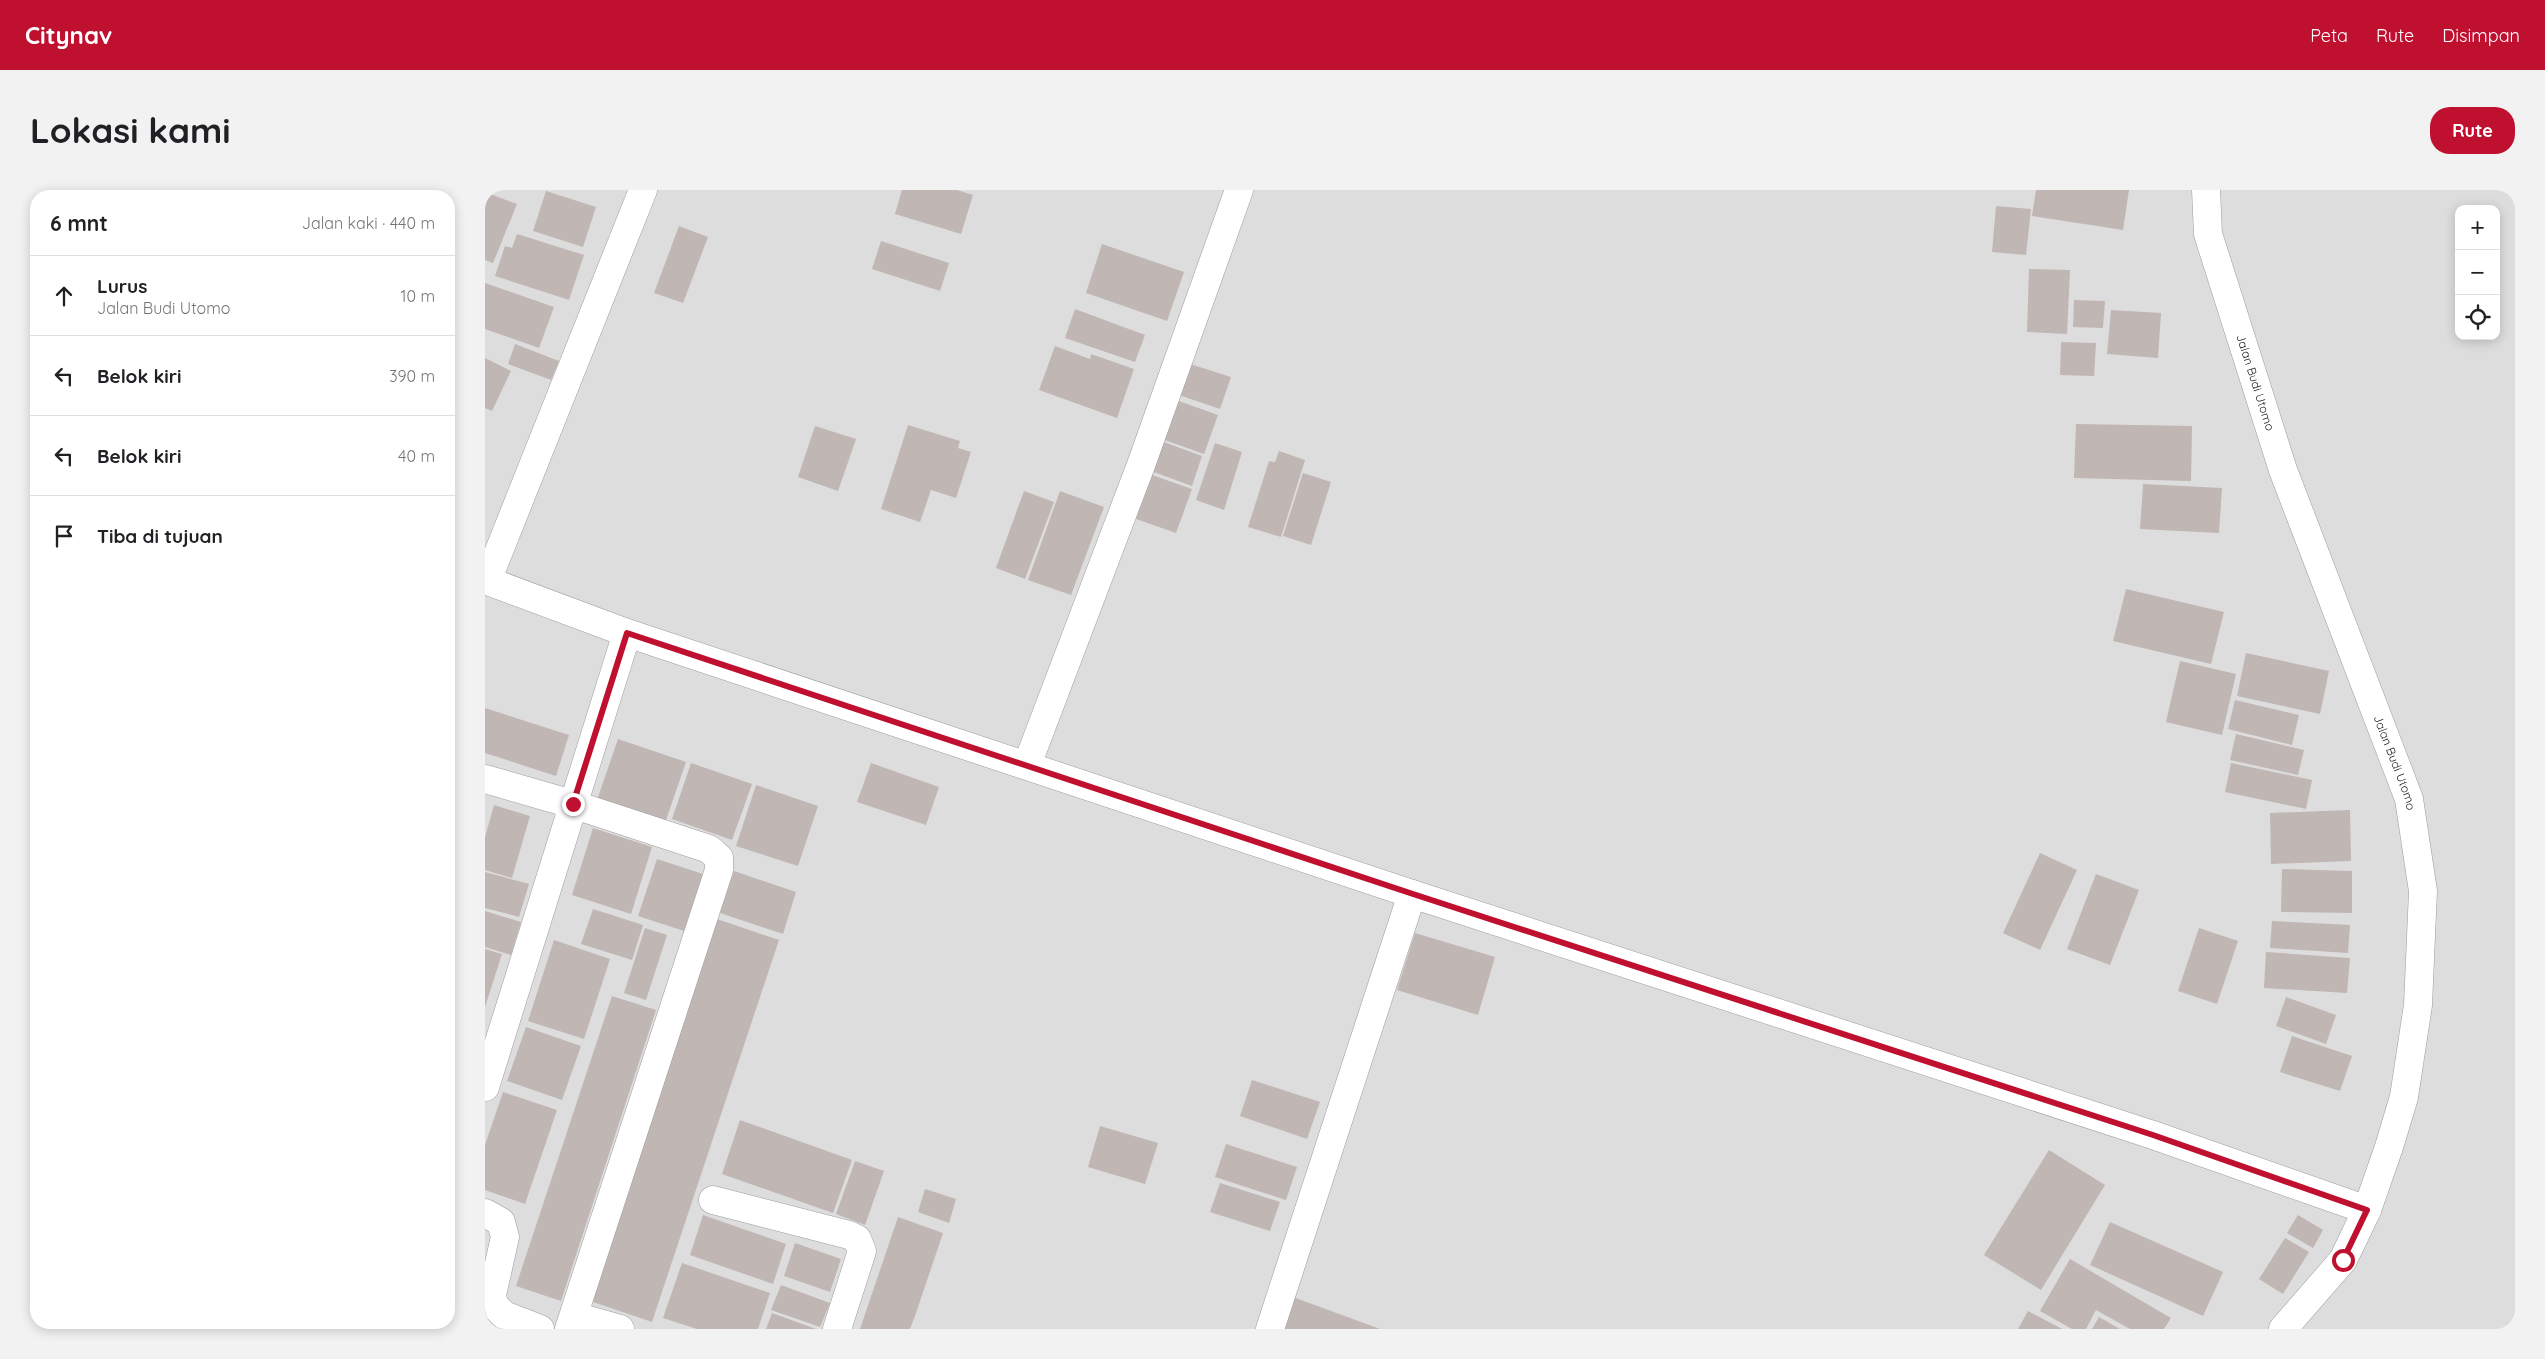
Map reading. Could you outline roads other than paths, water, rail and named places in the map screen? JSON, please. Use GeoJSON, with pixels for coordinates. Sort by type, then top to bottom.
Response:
{"type":"FeatureCollection","features":[{"type":"Feature","properties":{"kind":"street"},"geometry":{"type":"LineString","coordinates":[[643,190],[486,580],[627,633],[1413,894],[2153,1135],[2367,1210]]}},
{"type":"Feature","properties":{"kind":"street"},"geometry":{"type":"LineString","coordinates":[[1027,765],[1141,465],[1239,190]]}},
{"type":"Feature","properties":{"kind":"street","name":"Jalan Budi Utomo"},"geometry":{"type":"LineString","coordinates":[[2206,190],[2208,234],[2283,470],[2409,799],[2423,891],[2418,1005],[2404,1097],[2367,1210],[2343,1260],[2283,1329]]}},
{"type":"Feature","properties":{"kind":"street"},"geometry":{"type":"LineString","coordinates":[[485,1087],[627,633]]}},
{"type":"Feature","properties":{"kind":"street"},"geometry":{"type":"LineString","coordinates":[[485,779],[573,804],[709,849],[719,858],[719,870],[572,1322],[620,1329]]}},
{"type":"Feature","properties":{"kind":"street"},"geometry":{"type":"LineString","coordinates":[[1270,1329],[1413,894]]}},
{"type":"Feature","properties":{"kind":"street"},"geometry":{"type":"LineString","coordinates":[[713,1200],[849,1235],[857,1239],[862,1251],[837,1329]]}},
{"type":"Feature","properties":{"kind":"street"},"geometry":{"type":"LineString","coordinates":[[485,1214],[501,1222],[505,1237],[492,1295],[494,1305],[503,1315],[540,1329]]}}]}
